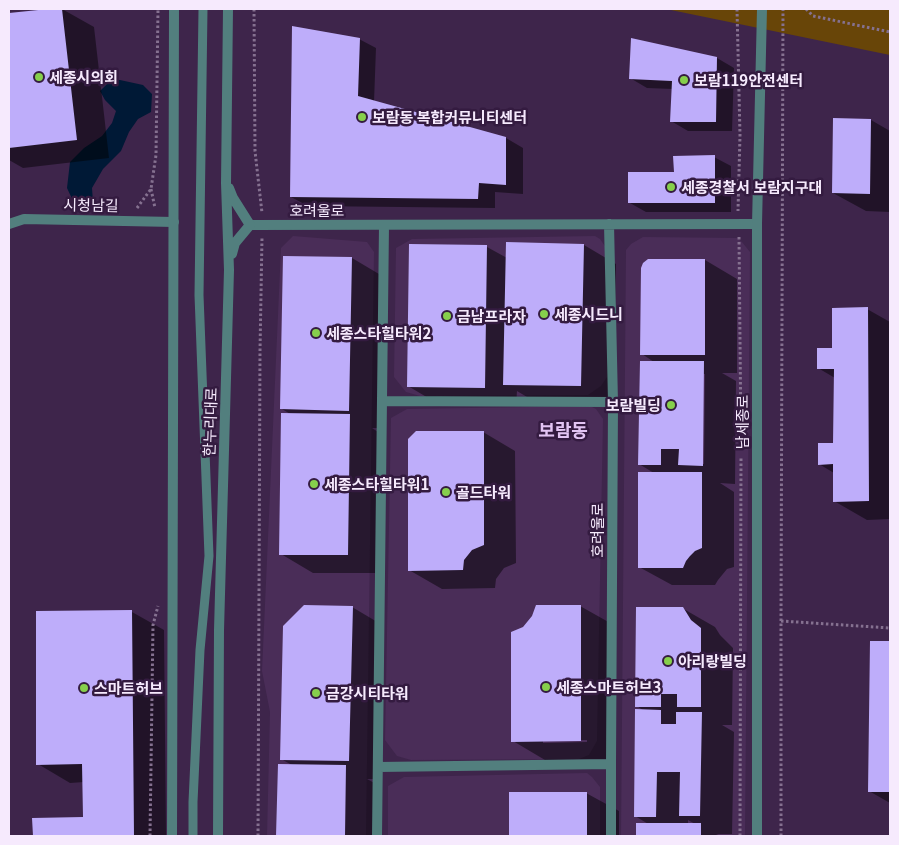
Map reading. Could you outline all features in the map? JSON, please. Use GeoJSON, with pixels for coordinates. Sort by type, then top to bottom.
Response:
{"type":"FeatureCollection","features":[{"type":"Feature","properties":{"kind":"street"},"geometry":{"type":"LineString","coordinates":[[172,836],[174,9]]}},
{"type":"Feature","properties":{"kind":"street","name":"한누리대로"},"geometry":{"type":"LineString","coordinates":[[218,836],[220,630],[229,270],[226,182],[228,9]]}},
{"type":"Feature","properties":{"kind":"street","name":"남세종로"},"geometry":{"type":"LineString","coordinates":[[756,836],[758,224],[762,9]]}},
{"type":"Feature","properties":{"kind":"street"},"geometry":{"type":"LineString","coordinates":[[226,182],[233,198],[250,225],[235,243],[229,270]]}},
{"type":"Feature","properties":{"kind":"street","name":"시청남길"},"geometry":{"type":"LineString","coordinates":[[9,224],[24,219],[174,222]]}},
{"type":"Feature","properties":{"kind":"street","name":"호려울로"},"geometry":{"type":"LineString","coordinates":[[609,224],[613,402],[611,836]]}},
{"type":"Feature","properties":{"kind":"street","name":"호려울로"},"geometry":{"type":"LineString","coordinates":[[250,225],[758,224]]}},
{"type":"Feature","properties":{"kind":"street"},"geometry":{"type":"LineString","coordinates":[[377,836],[384,225]]}},
{"type":"Feature","properties":{"kind":"street"},"geometry":{"type":"LineString","coordinates":[[382,401],[613,402]]}},
{"type":"Feature","properties":{"kind":"street"},"geometry":{"type":"LineString","coordinates":[[378,767],[611,764]]}},
{"type":"Feature","properties":{"kind":"lane"},"geometry":{"type":"LineString","coordinates":[[193,836],[193,792],[200,650],[209,556],[199,295],[204,9]]}},
{"type":"Feature","properties":{"kind":"path"},"geometry":{"type":"LineString","coordinates":[[134,212],[152,189],[156,155],[158,9]]}},
{"type":"Feature","properties":{"kind":"path"},"geometry":{"type":"LineString","coordinates":[[254,9],[255,151],[263,225],[260,361],[258,836]]}},
{"type":"Feature","properties":{"kind":"path"},"geometry":{"type":"LineString","coordinates":[[737,9],[740,136],[741,447]]}},
{"type":"Feature","properties":{"kind":"path"},"geometry":{"type":"LineString","coordinates":[[781,836],[780,621],[783,9]]}},
{"type":"Feature","properties":{"kind":"path"},"geometry":{"type":"LineString","coordinates":[[806,9],[813,16],[890,32]]}},
{"type":"Feature","properties":{"kind":"path"},"geometry":{"type":"LineString","coordinates":[[740,836],[741,456]]}},
{"type":"Feature","properties":{"kind":"path"},"geometry":{"type":"LineString","coordinates":[[780,621],[890,628]]}},
{"type":"Feature","properties":{"kind":"shaded area"},"geometry":{"type":"Polygon","coordinates":[[[666,9],[890,9],[890,55],[666,9]]]}},
{"type":"Feature","properties":{"kind":"shaded area"},"geometry":{"type":"Polygon","coordinates":[[[293,236],[367,242],[374,252],[366,836],[267,836],[270,712],[262,671],[281,248],[293,236]]]}},
{"type":"Feature","properties":{"kind":"shaded area"},"geometry":{"type":"Polygon","coordinates":[[[595,236],[600,239],[607,249],[607,377],[601,386],[588,395],[420,396],[406,392],[394,377],[396,248],[412,239],[595,236]]]}},
{"type":"Feature","properties":{"kind":"shaded area"},"geometry":{"type":"Polygon","coordinates":[[[643,237],[737,238],[750,252],[745,836],[621,836],[626,250],[631,244],[643,237]]]}},
{"type":"Feature","properties":{"kind":"shaded area"},"geometry":{"type":"Polygon","coordinates":[[[590,406],[596,409],[603,419],[597,741],[589,755],[579,759],[411,760],[397,756],[385,740],[391,418],[407,409],[590,406]]]}},
{"type":"Feature","properties":{"kind":"shaded area"},"geometry":{"type":"Polygon","coordinates":[[[587,773],[600,787],[600,836],[388,836],[388,786],[404,777],[587,773]]]}},
{"type":"Feature","properties":{"kind":"water"},"geometry":{"type":"Polygon","coordinates":[[[111,80],[143,85],[152,94],[151,112],[138,119],[129,132],[121,151],[103,169],[92,188],[93,202],[74,203],[67,188],[70,162],[84,148],[102,136],[112,123],[116,111],[105,100],[100,91],[111,80]]]}},
{"type":"Feature","properties":{"kind":"building","name":"세종시의회"},"geometry":{"type":"Polygon","coordinates":[[[62,9],[77,140],[9,148],[9,13],[62,9]]]}},
{"type":"Feature","properties":{"kind":"building","name":"보람동 복합커뮤니티센터"},"geometry":{"type":"Polygon","coordinates":[[[292,26],[360,38],[358,96],[506,137],[506,185],[479,183],[478,199],[290,197],[292,26]]]}},
{"type":"Feature","properties":{"kind":"building","name":"보람119안전센터"},"geometry":{"type":"Polygon","coordinates":[[[631,38],[717,57],[716,122],[670,122],[672,81],[629,79],[631,38]]]}},
{"type":"Feature","properties":{"kind":"building"},"geometry":{"type":"Polygon","coordinates":[[[833,118],[871,119],[870,194],[832,193],[833,118]]]}},
{"type":"Feature","properties":{"kind":"building","name":"세종경찰서 보람지구대"},"geometry":{"type":"Polygon","coordinates":[[[715,155],[715,203],[628,203],[628,172],[674,172],[673,156],[715,155]]]}},
{"type":"Feature","properties":{"kind":"building","name":"세종시드니"},"geometry":{"type":"Polygon","coordinates":[[[506,242],[584,244],[581,386],[503,385],[506,242]]]}},
{"type":"Feature","properties":{"kind":"building","name":"금남프라자"},"geometry":{"type":"Polygon","coordinates":[[[409,244],[487,245],[485,388],[407,387],[409,244]]]}},
{"type":"Feature","properties":{"kind":"building","name":"세종스타힐타워2"},"geometry":{"type":"Polygon","coordinates":[[[283,256],[352,257],[349,411],[280,409],[283,256]]]}},
{"type":"Feature","properties":{"kind":"building"},"geometry":{"type":"Polygon","coordinates":[[[648,259],[705,259],[705,355],[640,355],[641,268],[648,259]]]}},
{"type":"Feature","properties":{"kind":"building"},"geometry":{"type":"Polygon","coordinates":[[[868,307],[869,501],[833,502],[833,464],[818,465],[818,443],[833,443],[834,369],[817,369],[817,348],[832,348],[832,308],[868,307]]]}},
{"type":"Feature","properties":{"kind":"building","name":"보람빌딩"},"geometry":{"type":"Polygon","coordinates":[[[640,361],[704,361],[703,466],[678,465],[679,449],[661,449],[661,465],[638,465],[640,361]]]}},
{"type":"Feature","properties":{"kind":"building","name":"세종스타힐타워1"},"geometry":{"type":"Polygon","coordinates":[[[281,413],[350,414],[348,555],[279,555],[281,413]]]}},
{"type":"Feature","properties":{"kind":"building","name":"골드타워"},"geometry":{"type":"Polygon","coordinates":[[[416,431],[484,431],[484,545],[472,550],[464,560],[463,570],[408,571],[408,439],[416,431]]]}},
{"type":"Feature","properties":{"kind":"building"},"geometry":{"type":"Polygon","coordinates":[[[638,472],[702,472],[702,548],[690,556],[683,568],[638,568],[638,472]]]}},
{"type":"Feature","properties":{"kind":"building","name":"금강시티타워"},"geometry":{"type":"Polygon","coordinates":[[[304,605],[353,606],[349,761],[280,760],[283,626],[304,605]]]}},
{"type":"Feature","properties":{"kind":"building","name":"세종스마트허브3"},"geometry":{"type":"Polygon","coordinates":[[[536,605],[581,605],[581,741],[511,742],[511,632],[523,627],[532,616],[536,605]]]}},
{"type":"Feature","properties":{"kind":"building","name":"아리랑빌딩"},"geometry":{"type":"Polygon","coordinates":[[[636,607],[683,607],[691,620],[701,628],[701,707],[677,707],[677,694],[661,694],[661,707],[635,707],[636,607]]]}},
{"type":"Feature","properties":{"kind":"building","name":"스마트허브"},"geometry":{"type":"Polygon","coordinates":[[[132,610],[134,836],[33,836],[32,818],[83,817],[82,764],[36,765],[36,611],[132,610]]]}},
{"type":"Feature","properties":{"kind":"building"},"geometry":{"type":"Polygon","coordinates":[[[870,641],[890,641],[890,792],[868,792],[870,641]]]}},
{"type":"Feature","properties":{"kind":"building"},"geometry":{"type":"Polygon","coordinates":[[[635,709],[661,710],[661,724],[676,724],[676,712],[702,712],[700,816],[679,816],[680,772],[657,772],[656,817],[634,817],[635,709]]]}},
{"type":"Feature","properties":{"kind":"building"},"geometry":{"type":"Polygon","coordinates":[[[278,764],[346,765],[345,836],[276,836],[278,764]]]}},
{"type":"Feature","properties":{"kind":"building"},"geometry":{"type":"Polygon","coordinates":[[[509,792],[587,792],[587,836],[509,836],[509,792]]]}},
{"type":"Feature","properties":{"kind":"building"},"geometry":{"type":"Polygon","coordinates":[[[636,823],[701,823],[701,836],[636,836],[636,823]]]}},
{"type":"Feature","properties":{"kind":"place","name":"세종시의회"},"geometry":{"type":"Point","coordinates":[39,77]}},
{"type":"Feature","properties":{"kind":"place","name":"보람119안전센터"},"geometry":{"type":"Point","coordinates":[684,80]}},
{"type":"Feature","properties":{"kind":"place","name":"보람동 복합커뮤니티센터"},"geometry":{"type":"Point","coordinates":[362,117]}},
{"type":"Feature","properties":{"kind":"place","name":"세종경찰서 보람지구대"},"geometry":{"type":"Point","coordinates":[671,187]}},
{"type":"Feature","properties":{"kind":"place","name":"세종시드니"},"geometry":{"type":"Point","coordinates":[544,314]}},
{"type":"Feature","properties":{"kind":"place","name":"금남프라자"},"geometry":{"type":"Point","coordinates":[447,316]}},
{"type":"Feature","properties":{"kind":"place","name":"세종스타힐타워2"},"geometry":{"type":"Point","coordinates":[316,333]}},
{"type":"Feature","properties":{"kind":"place","name":"보람빌딩"},"geometry":{"type":"Point","coordinates":[671,405]}},
{"type":"Feature","properties":{"kind":"place","name":"세종스타힐타워1"},"geometry":{"type":"Point","coordinates":[314,484]}},
{"type":"Feature","properties":{"kind":"place","name":"골드타워"},"geometry":{"type":"Point","coordinates":[446,492]}},
{"type":"Feature","properties":{"kind":"place","name":"아리랑빌딩"},"geometry":{"type":"Point","coordinates":[668,661]}},
{"type":"Feature","properties":{"kind":"place","name":"세종스마트허브3"},"geometry":{"type":"Point","coordinates":[546,687]}},
{"type":"Feature","properties":{"kind":"place","name":"스마트허브"},"geometry":{"type":"Point","coordinates":[84,688]}},
{"type":"Feature","properties":{"kind":"place","name":"금강시티타워"},"geometry":{"type":"Point","coordinates":[316,693]}},
{"type":"Feature","properties":{"kind":"district","name":"보람동"},"geometry":{"type":"Point","coordinates":[563,430]}}]}
